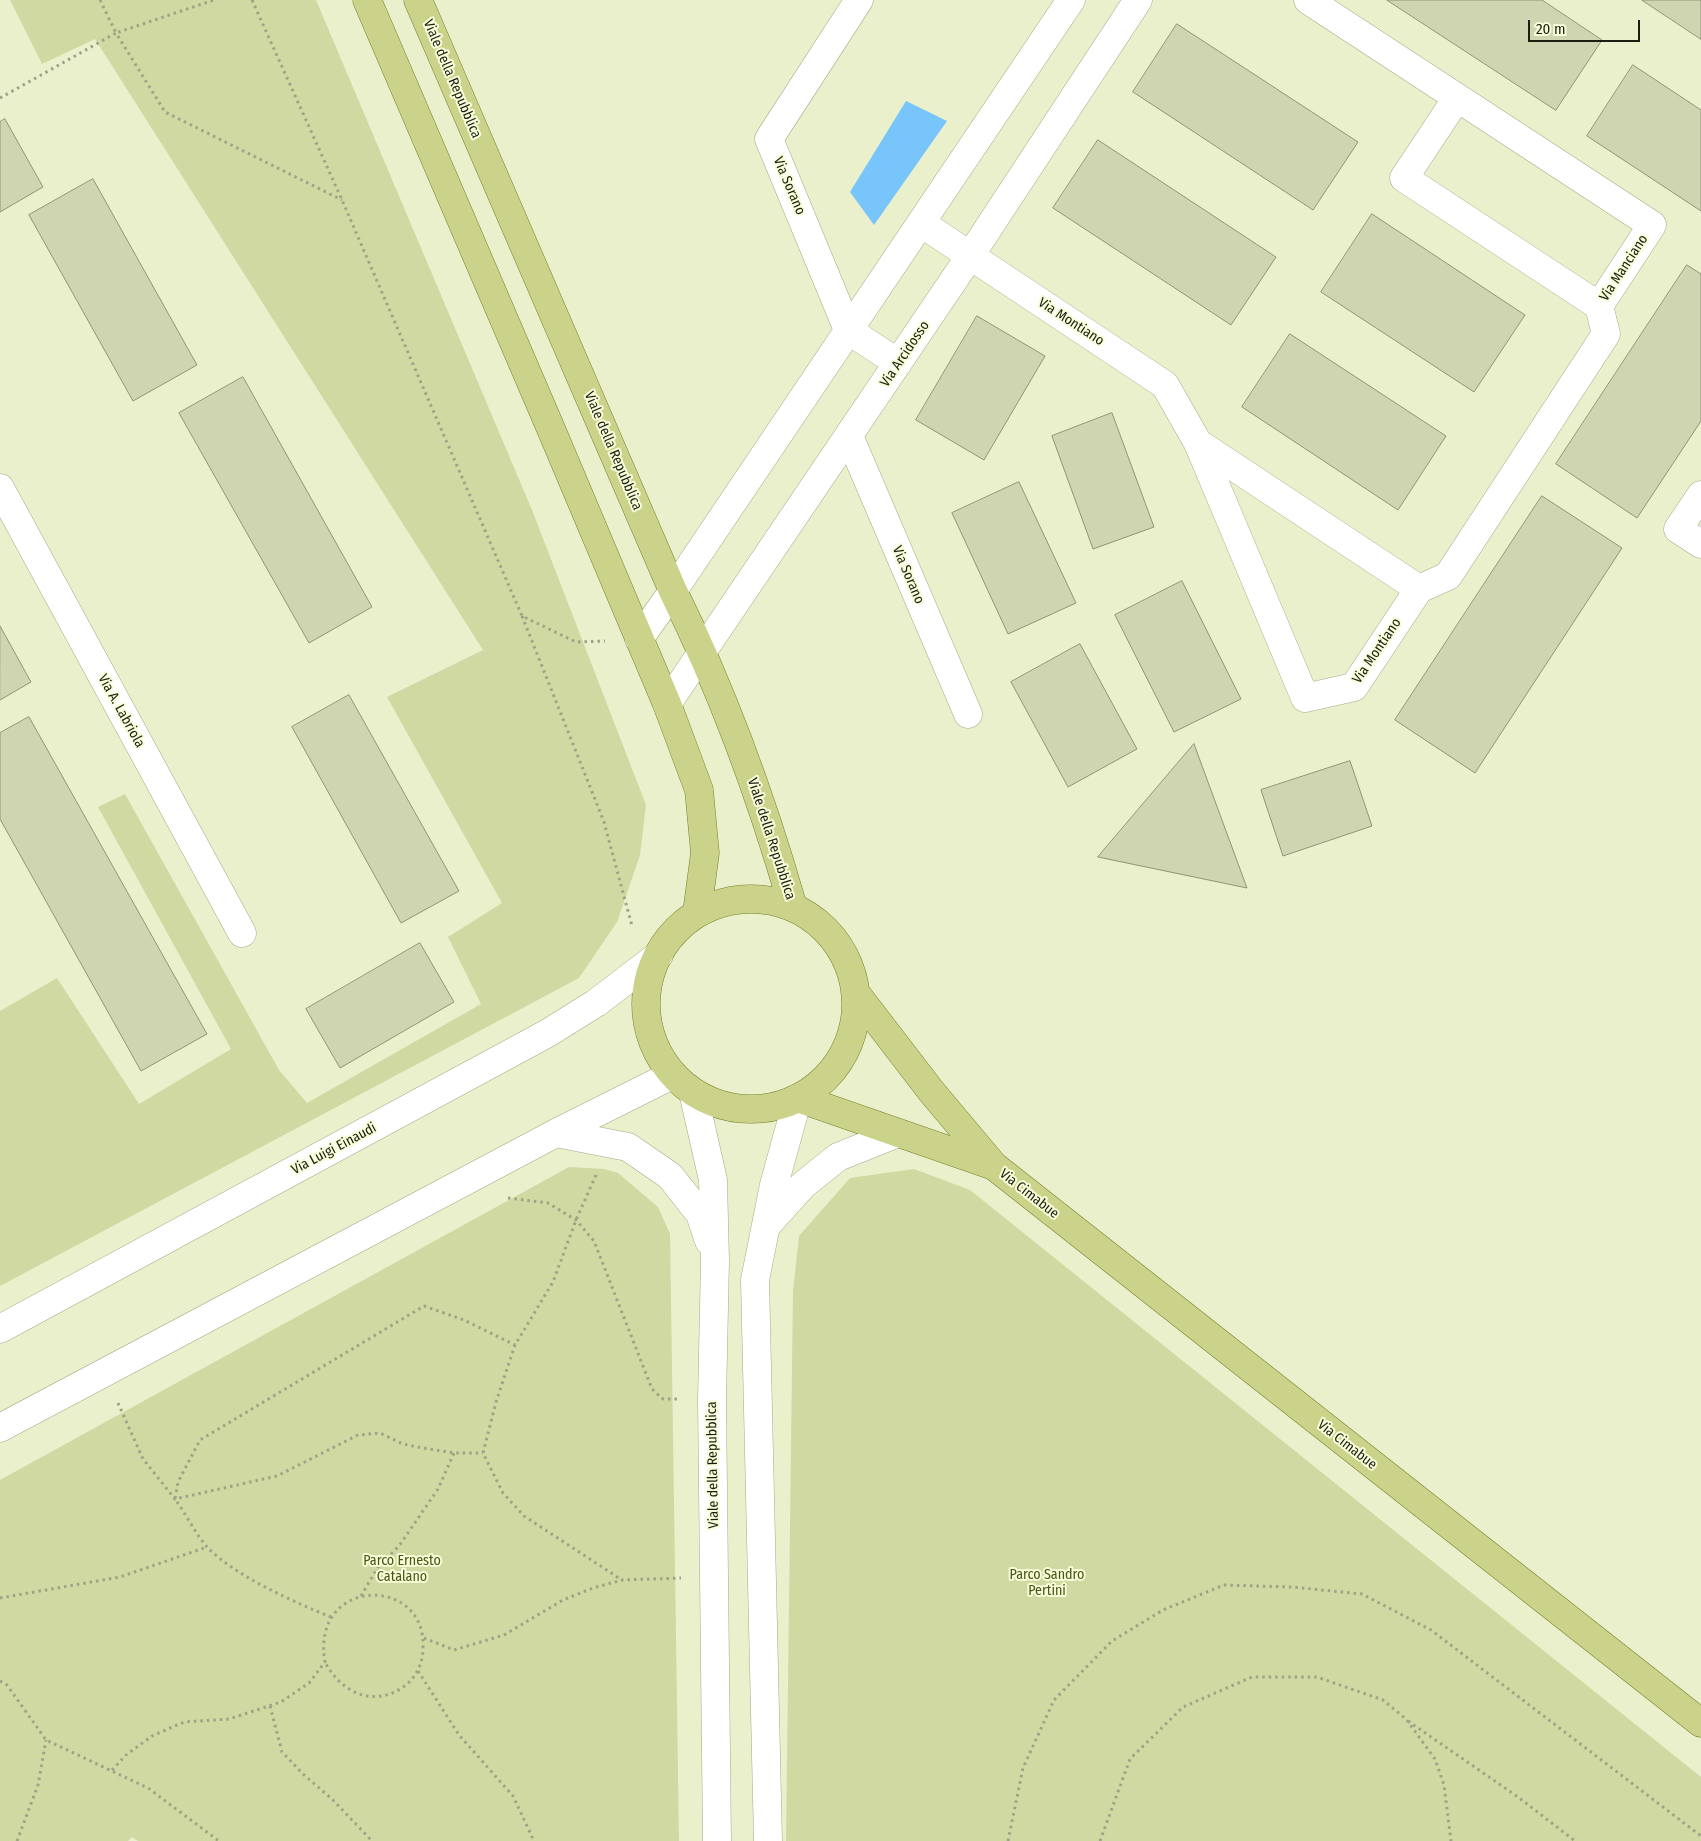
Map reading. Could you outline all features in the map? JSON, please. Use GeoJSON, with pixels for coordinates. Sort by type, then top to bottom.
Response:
{"type":"FeatureCollection","features":[{"type":"Feature","properties":{"kind":"main road"},"geometry":{"type":"LineString","coordinates":[[367,0],[667,704],[699,790],[705,853],[697,913]]}},
{"type":"Feature","properties":{"kind":"main road","name":"Viale della Repubblica"},"geometry":{"type":"LineString","coordinates":[[418,0],[673,592],[704,652],[770,827],[793,907]]}},
{"type":"Feature","properties":{"kind":"main road","name":"Viale della Repubblica"},"geometry":{"type":"LineString","coordinates":[[750,898],[771,900],[793,907],[814,919],[830,935],[846,959],[855,992],[854,1022],[848,1044],[835,1067],[818,1084],[798,1098],[777,1106],[751,1109],[723,1106],[693,1092],[672,1075],[659,1056],[649,1031],[645,1003],[648,983],[666,941],[681,925],[697,913],[721,902],[750,898]]}},
{"type":"Feature","properties":{"kind":"main road","name":"Via Cimabue"},"geometry":{"type":"LineString","coordinates":[[855,992],[931,1091],[994,1166],[1701,1723]]}},
{"type":"Feature","properties":{"kind":"main road","name":"Via Cimabue"},"geometry":{"type":"LineString","coordinates":[[798,1098],[994,1166]]}},
{"type":"Feature","properties":{"kind":"street","name":"Via Sorano"},"geometry":{"type":"LineString","coordinates":[[848,330],[770,140],[859,0]]}},
{"type":"Feature","properties":{"kind":"street"},"geometry":{"type":"LineString","coordinates":[[638,639],[673,592],[1071,0]]}},
{"type":"Feature","properties":{"kind":"street","name":"Via Arcidosso"},"geometry":{"type":"LineString","coordinates":[[667,704],[704,652],[767,554],[970,256],[1138,0]]}},
{"type":"Feature","properties":{"kind":"street","name":"Via Manciano"},"geometry":{"type":"LineString","coordinates":[[1308,0],[1652,225],[1599,306],[1404,178],[1457,98]]}},
{"type":"Feature","properties":{"kind":"street","name":"Via Montiano"},"geometry":{"type":"LineString","coordinates":[[921,223],[1165,384],[1198,442],[1305,698],[1354,687],[1418,589],[1198,442]]}},
{"type":"Feature","properties":{"kind":"street"},"geometry":{"type":"LineString","coordinates":[[1418,589],[1448,576],[1606,334],[1599,306]]}},
{"type":"Feature","properties":{"kind":"street"},"geometry":{"type":"LineString","coordinates":[[848,330],[898,363]]}},
{"type":"Feature","properties":{"kind":"street","name":"Via Sorano"},"geometry":{"type":"LineString","coordinates":[[849,436],[968,714]]}},
{"type":"Feature","properties":{"kind":"street","name":"Via A. Labriola"},"geometry":{"type":"LineString","coordinates":[[0,488],[242,933]]}},
{"type":"Feature","properties":{"kind":"street"},"geometry":{"type":"LineString","coordinates":[[1701,495],[1678,529],[1701,544]]}},
{"type":"Feature","properties":{"kind":"street","name":"Via Luigi Einaudi"},"geometry":{"type":"LineString","coordinates":[[0,1329],[548,1033],[596,1003],[659,955]]}},
{"type":"Feature","properties":{"kind":"street"},"geometry":{"type":"LineString","coordinates":[[0,1428],[556,1133],[672,1075]]}},
{"type":"Feature","properties":{"kind":"street","name":"Viale della Repubblica"},"geometry":{"type":"LineString","coordinates":[[693,1092],[714,1180],[715,1261],[712,1410],[717,1841]]}},
{"type":"Feature","properties":{"kind":"street"},"geometry":{"type":"LineString","coordinates":[[768,1841],[755,1280],[774,1185],[798,1098]]}},
{"type":"Feature","properties":{"kind":"street"},"geometry":{"type":"LineString","coordinates":[[556,1133],[628,1147],[670,1176],[700,1214],[715,1261]]}},
{"type":"Feature","properties":{"kind":"street"},"geometry":{"type":"LineString","coordinates":[[765,1227],[803,1185],[838,1157],[898,1133]]}},
{"type":"Feature","properties":{"kind":"path"},"geometry":{"type":"LineString","coordinates":[[100,0],[116,33],[165,112],[342,200]]}},
{"type":"Feature","properties":{"kind":"path"},"geometry":{"type":"LineString","coordinates":[[0,98],[116,33],[214,0]]}},
{"type":"Feature","properties":{"kind":"path"},"geometry":{"type":"LineString","coordinates":[[252,0],[342,200],[522,616],[604,822],[632,926]]}},
{"type":"Feature","properties":{"kind":"path"},"geometry":{"type":"LineString","coordinates":[[522,616],[576,642],[606,640]]}},
{"type":"Feature","properties":{"kind":"path"},"geometry":{"type":"LineString","coordinates":[[598,1170],[576,1220],[553,1282],[515,1345],[496,1402],[483,1453],[503,1493],[524,1516],[622,1580]]}},
{"type":"Feature","properties":{"kind":"path"},"geometry":{"type":"LineString","coordinates":[[502,1199],[510,1198],[548,1203],[576,1220],[594,1241],[652,1389],[663,1399],[682,1400]]}},
{"type":"Feature","properties":{"kind":"path"},"geometry":{"type":"LineString","coordinates":[[175,1499],[178,1482],[200,1440],[424,1306],[464,1320],[515,1345]]}},
{"type":"Feature","properties":{"kind":"path"},"geometry":{"type":"LineString","coordinates":[[116,1400],[143,1459],[175,1499],[207,1547],[235,1568],[291,1600],[331,1617]]}},
{"type":"Feature","properties":{"kind":"path"},"geometry":{"type":"LineString","coordinates":[[175,1499],[277,1476],[358,1435],[380,1434],[404,1444],[454,1453],[483,1453]]}},
{"type":"Feature","properties":{"kind":"path"},"geometry":{"type":"LineString","coordinates":[[360,1596],[378,1567],[399,1546],[438,1489],[454,1453]]}},
{"type":"Feature","properties":{"kind":"path"},"geometry":{"type":"LineString","coordinates":[[0,1598],[120,1576],[207,1547]]}},
{"type":"Feature","properties":{"kind":"path"},"geometry":{"type":"LineString","coordinates":[[424,1638],[454,1650],[504,1635],[563,1600],[593,1588],[622,1580],[687,1578]]}},
{"type":"Feature","properties":{"kind":"path"},"geometry":{"type":"LineString","coordinates":[[1008,1841],[1023,1768],[1054,1700],[1112,1641],[1163,1610],[1224,1585],[1292,1587],[1362,1594],[1431,1630],[1701,1836]]}},
{"type":"Feature","properties":{"kind":"path"},"geometry":{"type":"LineString","coordinates":[[378,1594],[394,1598],[408,1608],[419,1622],[424,1638],[423,1655],[418,1671],[407,1684],[393,1693],[377,1697],[360,1695],[345,1688],[333,1677],[325,1662],[322,1646],[324,1631],[331,1617],[344,1604],[360,1596],[378,1594]]}},
{"type":"Feature","properties":{"kind":"path"},"geometry":{"type":"LineString","coordinates":[[112,1770],[126,1754],[152,1736],[184,1722],[229,1719],[281,1702],[309,1683],[325,1662]]}},
{"type":"Feature","properties":{"kind":"path"},"geometry":{"type":"LineString","coordinates":[[418,1671],[458,1735],[513,1796],[534,1841]]}},
{"type":"Feature","properties":{"kind":"path"},"geometry":{"type":"LineString","coordinates":[[1100,1841],[1130,1759],[1183,1707],[1252,1677],[1317,1677],[1383,1700],[1406,1720],[1518,1797],[1575,1841]]}},
{"type":"Feature","properties":{"kind":"path"},"geometry":{"type":"LineString","coordinates":[[0,1681],[6,1685],[46,1740],[148,1788],[219,1841]]}},
{"type":"Feature","properties":{"kind":"path"},"geometry":{"type":"LineString","coordinates":[[270,1706],[282,1752],[303,1774],[332,1799],[372,1841]]}},
{"type":"Feature","properties":{"kind":"path"},"geometry":{"type":"LineString","coordinates":[[1406,1720],[1435,1759],[1444,1784],[1451,1841]]}},
{"type":"Feature","properties":{"kind":"path"},"geometry":{"type":"LineString","coordinates":[[17,1841],[38,1785],[46,1740]]}},
{"type":"Feature","properties":{"kind":"green space"},"geometry":{"type":"Polygon","coordinates":[[[10,0],[316,0],[532,510],[646,805],[640,855],[617,922],[579,978],[0,1286],[0,1011],[57,978],[139,1104],[231,1049],[98,807],[125,794],[279,1070],[307,1103],[481,1004],[448,937],[502,903],[387,697],[483,650],[95,39],[42,64],[10,0]]]}},
{"type":"Feature","properties":{"kind":"green space","name":"Parco Ernesto Catalano"},"geometry":{"type":"Polygon","coordinates":[[[569,1167],[604,1169],[618,1173],[658,1207],[670,1234],[679,1841],[138,1841],[132,1837],[128,1841],[0,1841],[0,1480],[569,1167]]]}},
{"type":"Feature","properties":{"kind":"green space","name":"Parco Sandro Pertini"},"geometry":{"type":"Polygon","coordinates":[[[914,1169],[970,1190],[1701,1777],[1701,1841],[786,1841],[793,1291],[799,1236],[850,1178],[914,1169]]]}},
{"type":"Feature","properties":{"kind":"water"},"geometry":{"type":"Polygon","coordinates":[[[906,101],[947,121],[874,225],[850,192],[906,101]]]}},
{"type":"Feature","properties":{"kind":"building"},"geometry":{"type":"Polygon","coordinates":[[[1387,0],[1542,0],[1602,40],[1556,110],[1387,0]]]}},
{"type":"Feature","properties":{"kind":"building"},"geometry":{"type":"Polygon","coordinates":[[[1642,0],[1701,0],[1701,39],[1642,0]]]}},
{"type":"Feature","properties":{"kind":"building"},"geometry":{"type":"Polygon","coordinates":[[[1177,24],[1358,142],[1313,210],[1133,92],[1177,24]]]}},
{"type":"Feature","properties":{"kind":"building"},"geometry":{"type":"Polygon","coordinates":[[[1633,65],[1701,110],[1701,211],[1587,136],[1633,65]]]}},
{"type":"Feature","properties":{"kind":"building"},"geometry":{"type":"Polygon","coordinates":[[[5,119],[43,187],[0,212],[0,122],[5,119]]]}},
{"type":"Feature","properties":{"kind":"building"},"geometry":{"type":"Polygon","coordinates":[[[1098,140],[1276,257],[1231,325],[1053,208],[1098,140]]]}},
{"type":"Feature","properties":{"kind":"building"},"geometry":{"type":"Polygon","coordinates":[[[93,179],[197,365],[133,401],[29,215],[93,179]]]}},
{"type":"Feature","properties":{"kind":"building"},"geometry":{"type":"Polygon","coordinates":[[[1372,214],[1525,315],[1474,392],[1321,292],[1372,214]]]}},
{"type":"Feature","properties":{"kind":"building"},"geometry":{"type":"Polygon","coordinates":[[[1687,265],[1701,274],[1701,421],[1637,518],[1556,464],[1687,265]]]}},
{"type":"Feature","properties":{"kind":"building"},"geometry":{"type":"Polygon","coordinates":[[[977,316],[1045,356],[984,460],[916,420],[977,316]]]}},
{"type":"Feature","properties":{"kind":"building"},"geometry":{"type":"Polygon","coordinates":[[[1290,334],[1446,436],[1398,510],[1242,407],[1290,334]]]}},
{"type":"Feature","properties":{"kind":"building"},"geometry":{"type":"Polygon","coordinates":[[[243,377],[372,607],[309,643],[179,413],[243,377]]]}},
{"type":"Feature","properties":{"kind":"building"},"geometry":{"type":"Polygon","coordinates":[[[1112,413],[1154,527],[1093,549],[1052,436],[1112,413]]]}},
{"type":"Feature","properties":{"kind":"building"},"geometry":{"type":"Polygon","coordinates":[[[1019,482],[1076,603],[1008,634],[952,513],[1019,482]]]}},
{"type":"Feature","properties":{"kind":"building"},"geometry":{"type":"Polygon","coordinates":[[[1542,496],[1622,548],[1475,773],[1395,720],[1542,496]]]}},
{"type":"Feature","properties":{"kind":"building"},"geometry":{"type":"Polygon","coordinates":[[[1182,581],[1241,699],[1174,732],[1115,615],[1182,581]]]}},
{"type":"Feature","properties":{"kind":"building"},"geometry":{"type":"Polygon","coordinates":[[[0,626],[31,682],[0,700],[0,626]]]}},
{"type":"Feature","properties":{"kind":"building"},"geometry":{"type":"Polygon","coordinates":[[[1080,644],[1137,749],[1068,787],[1011,682],[1080,644]]]}},
{"type":"Feature","properties":{"kind":"building"},"geometry":{"type":"Polygon","coordinates":[[[349,695],[459,891],[401,923],[292,727],[349,695]]]}},
{"type":"Feature","properties":{"kind":"building"},"geometry":{"type":"Polygon","coordinates":[[[29,717],[207,1034],[141,1071],[0,819],[0,733],[29,717]]]}},
{"type":"Feature","properties":{"kind":"building"},"geometry":{"type":"Polygon","coordinates":[[[1194,744],[1247,888],[1098,857],[1194,744]]]}},
{"type":"Feature","properties":{"kind":"building"},"geometry":{"type":"Polygon","coordinates":[[[1350,761],[1372,826],[1283,856],[1261,790],[1350,761]]]}},
{"type":"Feature","properties":{"kind":"building"},"geometry":{"type":"Polygon","coordinates":[[[420,943],[454,1002],[340,1068],[306,1009],[420,943]]]}}]}
